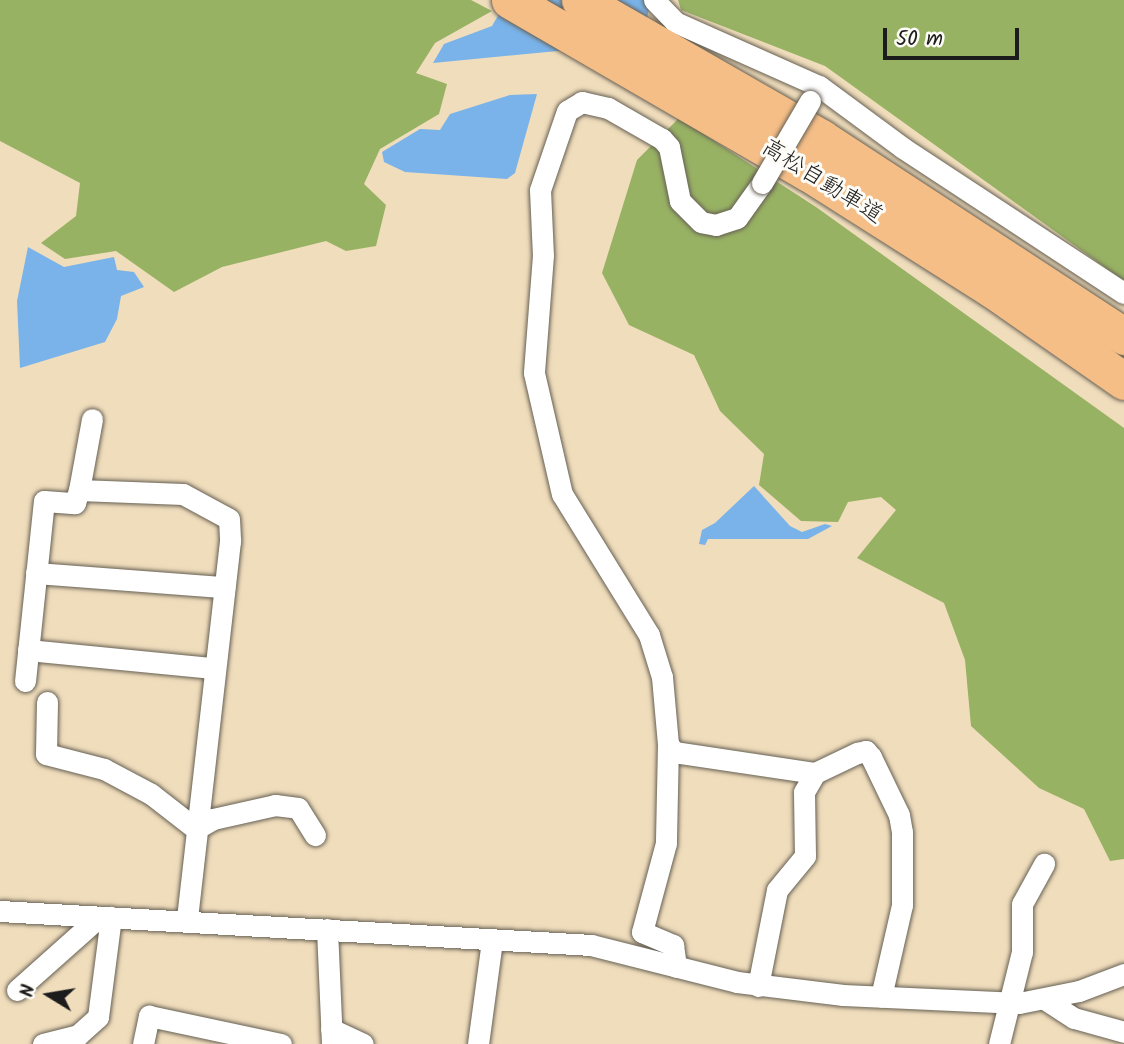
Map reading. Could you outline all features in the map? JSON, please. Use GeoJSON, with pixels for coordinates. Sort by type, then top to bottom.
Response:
{"type":"FeatureCollection","features":[{"type":"Feature","properties":{"kind":"highway","name":"高松自動車道"},"geometry":{"type":"LineString","coordinates":[[510,0],[653,60],[821,138],[1124,336]]}},
{"type":"Feature","properties":{"kind":"highway","name":"高松自動車道"},"geometry":{"type":"LineString","coordinates":[[580,0],[653,60],[981,281],[1124,381]]}},
{"type":"Feature","properties":{"kind":"street"},"geometry":{"type":"LineString","coordinates":[[654,0],[675,22],[814,93],[1124,293]]}},
{"type":"Feature","properties":{"kind":"street"},"geometry":{"type":"LineString","coordinates":[[676,967],[673,945],[642,932],[666,844],[668,744],[662,677],[649,635],[571,513],[556,470],[533,358],[543,255],[540,190],[558,128],[567,111],[582,102],[626,116],[662,139],[669,147],[680,201],[701,222],[716,225],[737,218],[762,183],[814,93]]}},
{"type":"Feature","properties":{"kind":"street"},"geometry":{"type":"LineString","coordinates":[[25,681],[44,501],[75,503],[92,419]]}},
{"type":"Feature","properties":{"kind":"street"},"geometry":{"type":"LineString","coordinates":[[79,490],[183,494],[229,519],[187,921]]}},
{"type":"Feature","properties":{"kind":"street"},"geometry":{"type":"LineString","coordinates":[[36,573],[224,587]]}},
{"type":"Feature","properties":{"kind":"street"},"geometry":{"type":"LineString","coordinates":[[28,650],[213,668]]}},
{"type":"Feature","properties":{"kind":"street"},"geometry":{"type":"LineString","coordinates":[[47,702],[46,754],[104,769],[151,794],[197,829]]}},
{"type":"Feature","properties":{"kind":"street"},"geometry":{"type":"LineString","coordinates":[[668,744],[674,752],[689,757],[816,773],[866,751],[899,815],[902,905],[881,997]]}},
{"type":"Feature","properties":{"kind":"street"},"geometry":{"type":"LineString","coordinates":[[758,986],[777,890],[805,856],[804,792],[816,773]]}},
{"type":"Feature","properties":{"kind":"street"},"geometry":{"type":"LineString","coordinates":[[197,829],[212,819],[275,805],[298,808],[314,835]]}},
{"type":"Feature","properties":{"kind":"street"},"geometry":{"type":"LineString","coordinates":[[999,1044],[1022,952],[1022,904],[1044,864]]}},
{"type":"Feature","properties":{"kind":"street"},"geometry":{"type":"LineString","coordinates":[[0,911],[591,945],[758,986],[881,997],[1010,1003],[1046,1000],[1124,974]]}},
{"type":"Feature","properties":{"kind":"street"},"geometry":{"type":"LineString","coordinates":[[0,924],[49,923],[56,915]]}},
{"type":"Feature","properties":{"kind":"street"},"geometry":{"type":"LineString","coordinates":[[17,990],[105,917]]}},
{"type":"Feature","properties":{"kind":"street"},"geometry":{"type":"LineString","coordinates":[[43,1044],[78,1035],[98,1017],[105,917]]}},
{"type":"Feature","properties":{"kind":"street"},"geometry":{"type":"LineString","coordinates":[[327,929],[331,1036],[363,1044]]}},
{"type":"Feature","properties":{"kind":"street"},"geometry":{"type":"LineString","coordinates":[[478,1044],[492,940]]}},
{"type":"Feature","properties":{"kind":"street"},"geometry":{"type":"LineString","coordinates":[[1046,1000],[1074,1018],[1124,1032]]}},
{"type":"Feature","properties":{"kind":"street"},"geometry":{"type":"LineString","coordinates":[[142,1044],[149,1016],[281,1044]]}},
{"type":"Feature","properties":{"kind":"green space"},"geometry":{"type":"Polygon","coordinates":[[[0,0],[471,0],[492,11],[435,43],[416,73],[447,84],[439,114],[380,149],[364,184],[386,205],[376,246],[346,251],[326,241],[222,267],[174,292],[116,251],[65,259],[41,243],[76,216],[80,183],[0,141],[0,0]]]}},
{"type":"Feature","properties":{"kind":"green space"},"geometry":{"type":"Polygon","coordinates":[[[678,0],[1124,0],[1124,281],[825,66],[681,10],[678,0]]]}},
{"type":"Feature","properties":{"kind":"green space"},"geometry":{"type":"Polygon","coordinates":[[[679,118],[816,207],[1124,428],[1124,859],[1110,861],[1084,809],[1039,788],[971,726],[965,660],[944,603],[857,558],[896,510],[881,497],[848,502],[838,522],[801,521],[759,485],[764,454],[720,411],[694,355],[629,325],[602,273],[637,160],[679,118]]]}},
{"type":"Feature","properties":{"kind":"water"},"geometry":{"type":"Polygon","coordinates":[[[507,0],[648,0],[650,5],[647,18],[568,50],[433,63],[444,44],[492,26],[507,0]]]}},
{"type":"Feature","properties":{"kind":"water"},"geometry":{"type":"Polygon","coordinates":[[[537,94],[515,173],[507,179],[405,172],[384,162],[382,152],[420,129],[440,130],[450,114],[510,95],[537,94]]]}},
{"type":"Feature","properties":{"kind":"water"},"geometry":{"type":"Polygon","coordinates":[[[28,247],[64,267],[114,257],[117,270],[134,272],[144,287],[121,296],[117,319],[105,342],[20,368],[17,301],[28,247]]]}},
{"type":"Feature","properties":{"kind":"water"},"geometry":{"type":"Polygon","coordinates":[[[754,486],[790,526],[802,532],[825,524],[832,526],[808,539],[708,539],[705,545],[699,544],[702,530],[715,523],[754,486]]]}}]}
